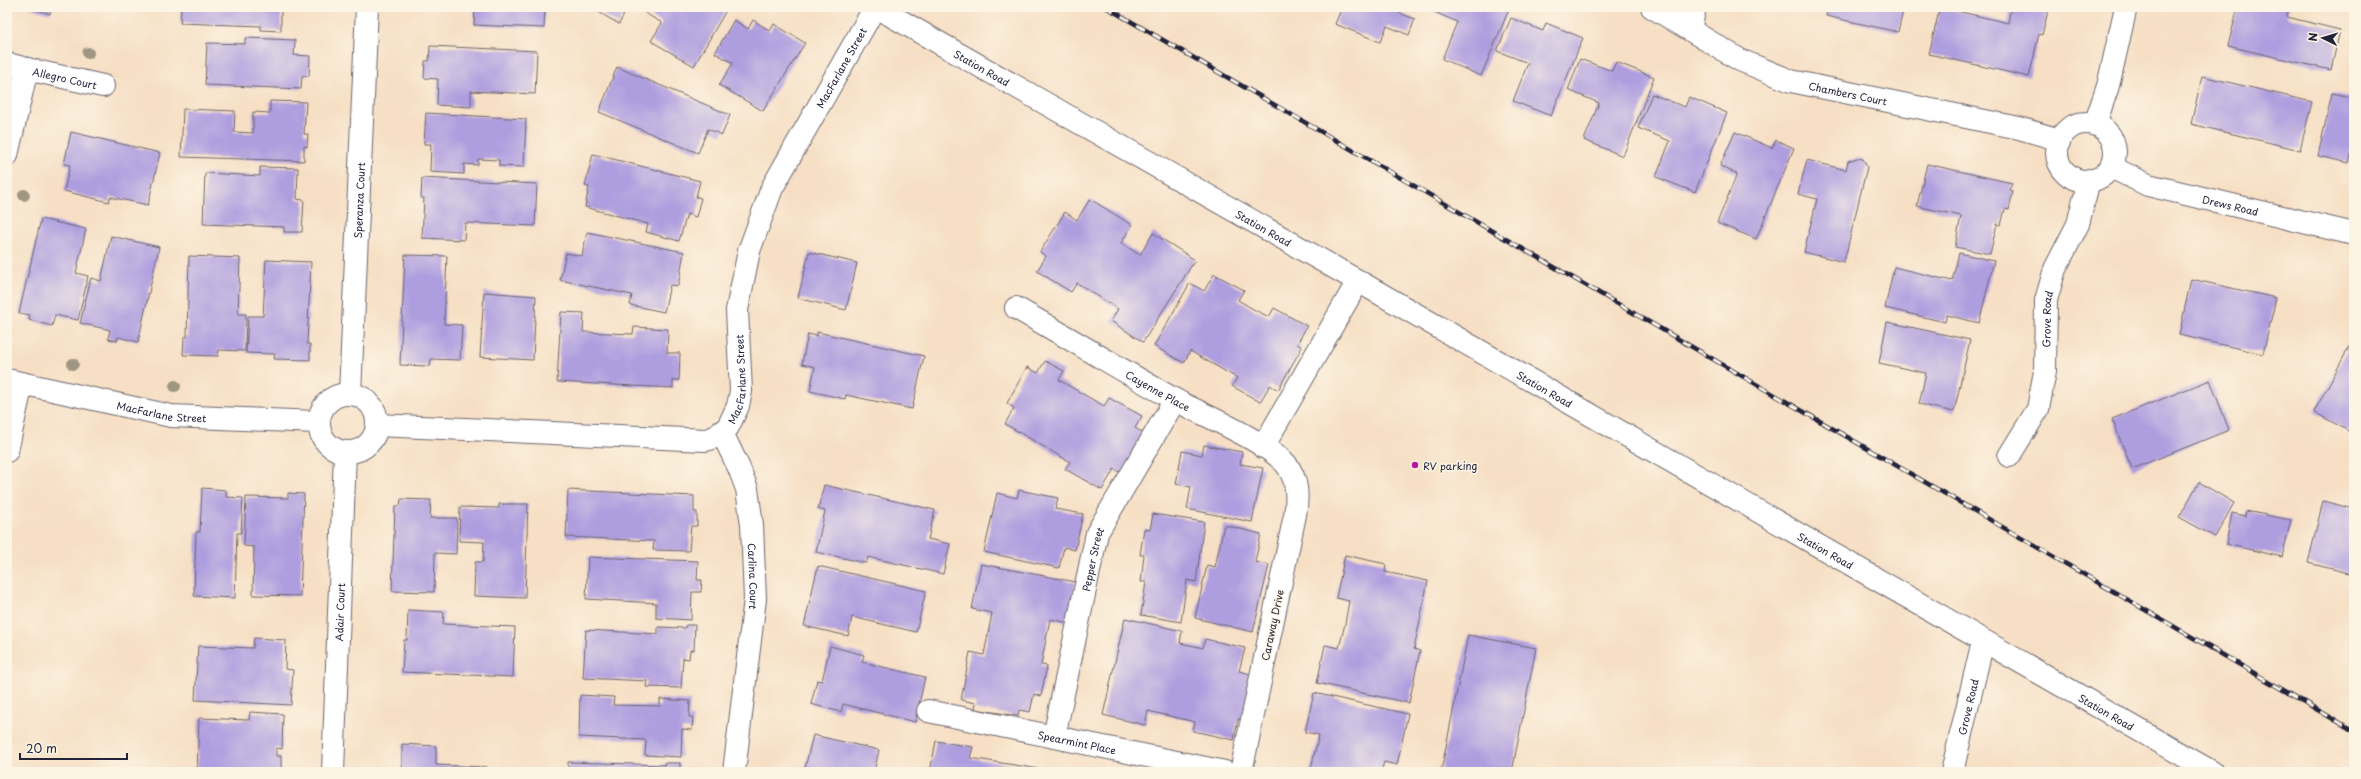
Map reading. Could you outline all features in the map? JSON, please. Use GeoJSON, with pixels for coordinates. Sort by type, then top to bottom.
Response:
{"type":"FeatureCollection","features":[{"type":"Feature","properties":{"kind":"street","name":"Speranza Court"},"geometry":{"type":"LineString","coordinates":[[350,394],[367,7]]}},
{"type":"Feature","properties":{"kind":"street","name":"Station Road"},"geometry":{"type":"LineString","coordinates":[[876,7],[1358,281],[1983,642],[2212,772]]}},
{"type":"Feature","properties":{"kind":"street","name":"MacFarlane Street"},"geometry":{"type":"LineString","coordinates":[[377,425],[706,440],[722,433],[734,419],[741,391],[736,310],[750,251],[772,188],[876,7]]}},
{"type":"Feature","properties":{"kind":"street","name":"Chambers Court"},"geometry":{"type":"LineString","coordinates":[[1652,7],[1740,60],[1791,81],[2019,128],[2060,140]]}},
{"type":"Feature","properties":{"kind":"street"},"geometry":{"type":"LineString","coordinates":[[1690,29],[1695,7]]}},
{"type":"Feature","properties":{"kind":"street"},"geometry":{"type":"LineString","coordinates":[[2095,124],[2108,86],[2126,7]]}},
{"type":"Feature","properties":{"kind":"street","name":"Allegro Court"},"geometry":{"type":"LineString","coordinates":[[7,155],[17,66],[103,86]]}},
{"type":"Feature","properties":{"kind":"street"},"geometry":{"type":"LineString","coordinates":[[2084,123],[2095,124],[2111,137],[2115,146],[2111,167],[2100,177],[2089,180],[2074,178],[2061,166],[2058,157],[2060,140],[2066,131],[2074,125],[2084,123]]}},
{"type":"Feature","properties":{"kind":"street","name":"Drews Road"},"geometry":{"type":"LineString","coordinates":[[2111,167],[2148,186],[2354,234]]}},
{"type":"Feature","properties":{"kind":"street","name":"Grove Road"},"geometry":{"type":"LineString","coordinates":[[2009,456],[2038,409],[2045,371],[2046,300],[2055,269],[2078,224],[2089,180]]}},
{"type":"Feature","properties":{"kind":"street"},"geometry":{"type":"LineString","coordinates":[[1264,447],[1358,281]]}},
{"type":"Feature","properties":{"kind":"street","name":"Cayenne Place"},"geometry":{"type":"LineString","coordinates":[[1016,308],[1175,400],[1264,447],[1284,462],[1294,477]]}},
{"type":"Feature","properties":{"kind":"street"},"geometry":{"type":"LineString","coordinates":[[7,451],[14,382]]}},
{"type":"Feature","properties":{"kind":"street","name":"MacFarlane Street"},"geometry":{"type":"LineString","coordinates":[[14,382],[171,416],[318,422]]}},
{"type":"Feature","properties":{"kind":"street"},"geometry":{"type":"LineString","coordinates":[[350,394],[361,396],[370,403],[376,413],[377,425],[375,434],[363,448],[345,452],[334,449],[326,443],[318,422],[320,413],[332,399],[350,394]]}},
{"type":"Feature","properties":{"kind":"street","name":"Pepper Street"},"geometry":{"type":"LineString","coordinates":[[1054,737],[1097,533],[1175,400]]}},
{"type":"Feature","properties":{"kind":"street","name":"Carlina Court"},"geometry":{"type":"LineString","coordinates":[[722,433],[739,468],[747,489],[753,533],[755,599],[734,772]]}},
{"type":"Feature","properties":{"kind":"street","name":"Adair Court"},"geometry":{"type":"LineString","coordinates":[[333,772],[345,452]]}},
{"type":"Feature","properties":{"kind":"street","name":"Caraway Drive"},"geometry":{"type":"LineString","coordinates":[[1241,772],[1295,515],[1297,493],[1294,477]]}},
{"type":"Feature","properties":{"kind":"street","name":"Grove Road"},"geometry":{"type":"LineString","coordinates":[[1952,772],[1983,642]]}},
{"type":"Feature","properties":{"kind":"street","name":"Spearmint Place"},"geometry":{"type":"LineString","coordinates":[[928,711],[1226,772]]}},
{"type":"Feature","properties":{"kind":"building"},"geometry":{"type":"Polygon","coordinates":[[[28,7],[51,7],[50,14],[28,7]]]}},
{"type":"Feature","properties":{"kind":"building"},"geometry":{"type":"Polygon","coordinates":[[[181,7],[281,7],[281,31],[261,30],[261,26],[180,23],[181,7]]]}},
{"type":"Feature","properties":{"kind":"building"},"geometry":{"type":"Polygon","coordinates":[[[475,7],[545,7],[544,28],[474,25],[475,7]]]}},
{"type":"Feature","properties":{"kind":"building"},"geometry":{"type":"Polygon","coordinates":[[[590,7],[628,7],[619,24],[590,7]]]}},
{"type":"Feature","properties":{"kind":"building"},"geometry":{"type":"Polygon","coordinates":[[[648,7],[728,7],[694,66],[651,41],[662,23],[645,13],[648,7]]]}},
{"type":"Feature","properties":{"kind":"building"},"geometry":{"type":"Polygon","coordinates":[[[1342,7],[1395,7],[1394,11],[1415,19],[1409,35],[1387,26],[1380,42],[1335,24],[1342,7]]]}},
{"type":"Feature","properties":{"kind":"building"},"geometry":{"type":"Polygon","coordinates":[[[1428,7],[1510,7],[1481,76],[1442,59],[1457,22],[1428,9],[1428,7]]]}},
{"type":"Feature","properties":{"kind":"building"},"geometry":{"type":"Polygon","coordinates":[[[1828,7],[1904,7],[1898,32],[1826,16],[1828,7]]]}},
{"type":"Feature","properties":{"kind":"building"},"geometry":{"type":"Polygon","coordinates":[[[1940,7],[2008,23],[2011,7],[2049,7],[2042,35],[2039,34],[2029,77],[1929,54],[1940,7]]]}},
{"type":"Feature","properties":{"kind":"building"},"geometry":{"type":"Polygon","coordinates":[[[2238,7],[2289,7],[2287,17],[2340,30],[2331,70],[2228,46],[2238,7]]]}},
{"type":"Feature","properties":{"kind":"building"},"geometry":{"type":"Polygon","coordinates":[[[1511,18],[1543,31],[1546,23],[1583,38],[1551,116],[1513,101],[1528,63],[1497,51],[1511,18]]]}},
{"type":"Feature","properties":{"kind":"building"},"geometry":{"type":"Polygon","coordinates":[[[734,20],[748,29],[753,20],[770,31],[774,24],[805,43],[763,111],[719,85],[733,63],[715,53],[734,20]]]}},
{"type":"Feature","properties":{"kind":"building"},"geometry":{"type":"Polygon","coordinates":[[[245,38],[295,40],[294,55],[310,56],[309,76],[302,76],[301,89],[205,85],[207,43],[245,44],[245,38]]]}},
{"type":"Feature","properties":{"kind":"building"},"geometry":{"type":"Polygon","coordinates":[[[430,46],[537,51],[535,94],[471,91],[471,107],[437,105],[438,79],[424,78],[425,61],[429,61],[430,46]]]}},
{"type":"Feature","properties":{"kind":"building"},"geometry":{"type":"Polygon","coordinates":[[[1580,59],[1612,71],[1616,62],[1654,77],[1623,156],[1584,140],[1599,103],[1568,90],[1580,59]]]}},
{"type":"Feature","properties":{"kind":"building"},"geometry":{"type":"Polygon","coordinates":[[[617,67],[730,115],[722,135],[708,129],[698,153],[599,112],[617,67]]]}},
{"type":"Feature","properties":{"kind":"building"},"geometry":{"type":"Polygon","coordinates":[[[2202,76],[2312,102],[2300,150],[2191,124],[2202,76]]]}},
{"type":"Feature","properties":{"kind":"building"},"geometry":{"type":"Polygon","coordinates":[[[2332,93],[2354,98],[2354,143],[2349,163],[2318,156],[2332,93]]]}},
{"type":"Feature","properties":{"kind":"building"},"geometry":{"type":"Polygon","coordinates":[[[1652,94],[1685,107],[1689,97],[1727,113],[1695,192],[1656,177],[1670,141],[1638,128],[1652,94]]]}},
{"type":"Feature","properties":{"kind":"building"},"geometry":{"type":"Polygon","coordinates":[[[270,101],[306,102],[304,134],[308,134],[307,147],[304,146],[304,161],[181,157],[183,109],[235,111],[234,132],[253,133],[253,112],[270,113],[270,101]]]}},
{"type":"Feature","properties":{"kind":"building"},"geometry":{"type":"Polygon","coordinates":[[[426,113],[526,119],[524,167],[499,166],[499,160],[478,159],[478,165],[464,164],[464,174],[430,172],[431,144],[424,144],[426,113]]]}},
{"type":"Feature","properties":{"kind":"building"},"geometry":{"type":"Polygon","coordinates":[[[71,132],[160,153],[148,205],[110,197],[109,202],[64,191],[70,165],[64,164],[71,132]]]}},
{"type":"Feature","properties":{"kind":"building"},"geometry":{"type":"Polygon","coordinates":[[[1735,132],[1772,148],[1776,140],[1794,148],[1756,239],[1717,223],[1737,174],[1720,166],[1735,132]]]}},
{"type":"Feature","properties":{"kind":"building"},"geometry":{"type":"Polygon","coordinates":[[[593,154],[700,181],[696,197],[701,198],[696,217],[687,214],[679,241],[646,232],[648,224],[585,207],[589,187],[585,186],[593,154]]]}},
{"type":"Feature","properties":{"kind":"building"},"geometry":{"type":"Polygon","coordinates":[[[1857,158],[1863,159],[1867,167],[1844,262],[1804,252],[1817,199],[1798,194],[1807,160],[1846,170],[1848,161],[1857,158]]]}},
{"type":"Feature","properties":{"kind":"building"},"geometry":{"type":"Polygon","coordinates":[[[1927,164],[2012,183],[2010,190],[2013,191],[2009,210],[2005,209],[2001,225],[1997,224],[1990,254],[1955,247],[1961,216],[1917,206],[1927,164]]]}},
{"type":"Feature","properties":{"kind":"building"},"geometry":{"type":"Polygon","coordinates":[[[260,167],[298,168],[297,199],[304,200],[302,232],[284,232],[284,227],[203,224],[205,173],[260,176],[260,167]]]}},
{"type":"Feature","properties":{"kind":"building"},"geometry":{"type":"Polygon","coordinates":[[[422,178],[537,184],[535,226],[465,223],[464,240],[422,238],[424,198],[421,198],[422,178]]]}},
{"type":"Feature","properties":{"kind":"building"},"geometry":{"type":"Polygon","coordinates":[[[1090,199],[1132,225],[1121,243],[1140,255],[1153,233],[1195,260],[1143,342],[1111,321],[1118,309],[1077,283],[1071,292],[1037,271],[1046,256],[1040,252],[1065,212],[1077,220],[1090,199]]]}},
{"type":"Feature","properties":{"kind":"building"},"geometry":{"type":"Polygon","coordinates":[[[41,219],[86,229],[76,273],[88,276],[78,320],[55,315],[52,326],[29,320],[30,315],[19,313],[41,219]]]}},
{"type":"Feature","properties":{"kind":"building"},"geometry":{"type":"Polygon","coordinates":[[[587,232],[684,252],[678,286],[670,285],[664,312],[630,305],[632,295],[560,280],[566,253],[582,256],[587,232]]]}},
{"type":"Feature","properties":{"kind":"building"},"geometry":{"type":"Polygon","coordinates":[[[111,236],[159,247],[138,342],[118,337],[117,341],[108,339],[110,330],[80,323],[91,278],[101,281],[111,236]]]}},
{"type":"Feature","properties":{"kind":"building"},"geometry":{"type":"Polygon","coordinates":[[[809,252],[857,263],[846,310],[798,298],[809,252]]]}},
{"type":"Feature","properties":{"kind":"building"},"geometry":{"type":"Polygon","coordinates":[[[1959,253],[1994,261],[1979,323],[1947,315],[1945,322],[1885,308],[1894,267],[1952,281],[1959,253]]]}},
{"type":"Feature","properties":{"kind":"building"},"geometry":{"type":"Polygon","coordinates":[[[405,255],[447,256],[444,324],[462,325],[460,360],[431,359],[430,366],[400,365],[405,255]]]}},
{"type":"Feature","properties":{"kind":"building"},"geometry":{"type":"Polygon","coordinates":[[[189,256],[240,258],[238,314],[246,314],[245,351],[219,350],[218,356],[183,355],[184,337],[187,337],[189,256]]]}},
{"type":"Feature","properties":{"kind":"building"},"geometry":{"type":"Polygon","coordinates":[[[266,260],[311,262],[307,344],[310,344],[310,360],[274,359],[275,354],[246,353],[248,316],[263,316],[266,260]]]}},
{"type":"Feature","properties":{"kind":"building"},"geometry":{"type":"Polygon","coordinates":[[[1214,274],[1244,290],[1238,300],[1253,309],[1269,317],[1274,308],[1307,326],[1297,344],[1302,347],[1278,390],[1270,385],[1260,402],[1232,386],[1237,378],[1190,351],[1184,363],[1154,346],[1190,283],[1204,291],[1214,274]]]}},
{"type":"Feature","properties":{"kind":"building"},"geometry":{"type":"Polygon","coordinates":[[[2191,279],[2276,298],[2263,354],[2179,335],[2191,279]]]}},
{"type":"Feature","properties":{"kind":"building"},"geometry":{"type":"Polygon","coordinates":[[[484,292],[536,296],[533,360],[480,357],[484,292]]]}},
{"type":"Feature","properties":{"kind":"building"},"geometry":{"type":"Polygon","coordinates":[[[561,312],[584,313],[583,332],[633,334],[634,327],[668,329],[667,353],[680,353],[679,380],[673,380],[673,388],[557,382],[561,312]]]}},
{"type":"Feature","properties":{"kind":"building"},"geometry":{"type":"Polygon","coordinates":[[[1887,322],[1970,340],[1954,412],[1919,404],[1926,373],[1879,363],[1887,322]]]}},
{"type":"Feature","properties":{"kind":"building"},"geometry":{"type":"Polygon","coordinates":[[[817,332],[924,356],[912,409],[846,395],[845,399],[810,391],[815,367],[802,364],[808,334],[817,336],[817,332]]]}},
{"type":"Feature","properties":{"kind":"building"},"geometry":{"type":"Polygon","coordinates":[[[2354,338],[2354,434],[2314,412],[2354,338]]]}},
{"type":"Feature","properties":{"kind":"building"},"geometry":{"type":"Polygon","coordinates":[[[1045,361],[1064,371],[1059,380],[1104,406],[1109,398],[1142,416],[1135,428],[1145,434],[1122,474],[1114,469],[1102,490],[1065,469],[1070,462],[1005,424],[1014,408],[1007,403],[1027,367],[1038,373],[1045,361]]]}},
{"type":"Feature","properties":{"kind":"building"},"geometry":{"type":"Polygon","coordinates":[[[2210,380],[2229,430],[2132,469],[2112,419],[2210,380]]]}},
{"type":"Feature","properties":{"kind":"building"},"geometry":{"type":"Polygon","coordinates":[[[1204,445],[1242,452],[1240,464],[1263,468],[1252,522],[1187,509],[1191,487],[1176,484],[1182,451],[1202,455],[1204,445]]]}},
{"type":"Feature","properties":{"kind":"building"},"geometry":{"type":"Polygon","coordinates":[[[2199,482],[2234,503],[2215,537],[2179,517],[2199,482]]]}},
{"type":"Feature","properties":{"kind":"building"},"geometry":{"type":"Polygon","coordinates":[[[824,485],[935,510],[928,539],[950,544],[943,574],[868,557],[866,563],[816,552],[825,511],[818,509],[824,485]]]}},
{"type":"Feature","properties":{"kind":"building"},"geometry":{"type":"Polygon","coordinates":[[[202,488],[226,490],[226,497],[243,498],[241,533],[237,533],[235,598],[194,596],[196,532],[200,532],[202,488]]]}},
{"type":"Feature","properties":{"kind":"building"},"geometry":{"type":"Polygon","coordinates":[[[568,490],[694,496],[694,512],[697,512],[697,526],[691,526],[689,551],[653,550],[654,541],[566,537],[568,490]]]}},
{"type":"Feature","properties":{"kind":"building"},"geometry":{"type":"Polygon","coordinates":[[[1019,490],[1058,498],[1055,509],[1083,514],[1075,550],[1064,547],[1059,568],[984,552],[997,493],[1017,498],[1019,490]]]}},
{"type":"Feature","properties":{"kind":"building"},"geometry":{"type":"Polygon","coordinates":[[[288,493],[304,494],[300,596],[253,595],[254,547],[244,546],[246,497],[288,498],[288,493]]]}},
{"type":"Feature","properties":{"kind":"building"},"geometry":{"type":"Polygon","coordinates":[[[401,499],[431,500],[430,518],[457,518],[456,554],[435,553],[434,592],[392,591],[395,506],[400,506],[401,499]]]}},
{"type":"Feature","properties":{"kind":"building"},"geometry":{"type":"Polygon","coordinates":[[[2323,501],[2354,509],[2353,574],[2308,563],[2323,501]]]}},
{"type":"Feature","properties":{"kind":"building"},"geometry":{"type":"Polygon","coordinates":[[[499,504],[528,504],[525,598],[474,596],[475,562],[483,562],[484,542],[459,541],[460,507],[499,508],[499,504]]]}},
{"type":"Feature","properties":{"kind":"building"},"geometry":{"type":"Polygon","coordinates":[[[2246,511],[2291,520],[2282,557],[2226,544],[2232,513],[2245,516],[2246,511]]]}},
{"type":"Feature","properties":{"kind":"building"},"geometry":{"type":"Polygon","coordinates":[[[1153,514],[1204,522],[1196,582],[1187,580],[1181,622],[1141,615],[1146,582],[1141,582],[1144,555],[1140,555],[1144,529],[1150,530],[1153,514]]]}},
{"type":"Feature","properties":{"kind":"building"},"geometry":{"type":"Polygon","coordinates":[[[1224,525],[1261,534],[1255,562],[1269,565],[1253,632],[1195,618],[1207,565],[1215,567],[1224,525]]]}},
{"type":"Feature","properties":{"kind":"building"},"geometry":{"type":"Polygon","coordinates":[[[1345,555],[1386,564],[1385,572],[1428,581],[1414,649],[1420,651],[1409,703],[1317,683],[1325,645],[1339,648],[1345,624],[1349,601],[1336,598],[1345,555]]]}},
{"type":"Feature","properties":{"kind":"building"},"geometry":{"type":"Polygon","coordinates":[[[588,557],[698,561],[697,580],[702,580],[701,592],[692,592],[691,620],[656,618],[656,603],[586,599],[588,557]]]}},
{"type":"Feature","properties":{"kind":"building"},"geometry":{"type":"Polygon","coordinates":[[[981,564],[1076,582],[1069,623],[1050,619],[1041,665],[1047,666],[1041,696],[1034,694],[1030,712],[1019,710],[1018,716],[975,709],[976,703],[961,700],[970,652],[984,655],[992,613],[972,609],[981,564]]]}},
{"type":"Feature","properties":{"kind":"building"},"geometry":{"type":"Polygon","coordinates":[[[818,566],[926,591],[916,632],[852,617],[848,636],[804,626],[818,566]]]}},
{"type":"Feature","properties":{"kind":"building"},"geometry":{"type":"Polygon","coordinates":[[[408,610],[444,612],[443,624],[515,627],[513,677],[402,672],[404,640],[407,640],[408,610]]]}},
{"type":"Feature","properties":{"kind":"building"},"geometry":{"type":"Polygon","coordinates":[[[1125,618],[1182,631],[1180,643],[1203,648],[1205,639],[1245,648],[1239,671],[1255,675],[1245,721],[1238,719],[1234,740],[1193,731],[1195,722],[1148,711],[1145,725],[1103,715],[1125,618]]]}},
{"type":"Feature","properties":{"kind":"building"},"geometry":{"type":"Polygon","coordinates":[[[686,625],[695,625],[694,650],[690,650],[689,659],[683,658],[681,688],[646,687],[647,681],[583,678],[586,630],[658,634],[658,627],[685,628],[686,625]]]}},
{"type":"Feature","properties":{"kind":"building"},"geometry":{"type":"Polygon","coordinates":[[[1468,635],[1536,648],[1512,772],[1441,772],[1468,635]]]}},
{"type":"Feature","properties":{"kind":"building"},"geometry":{"type":"Polygon","coordinates":[[[254,638],[286,640],[285,669],[293,670],[291,705],[195,700],[198,646],[253,648],[254,638]]]}},
{"type":"Feature","properties":{"kind":"building"},"geometry":{"type":"Polygon","coordinates":[[[830,646],[864,655],[862,662],[925,677],[915,722],[843,704],[841,712],[811,704],[817,680],[822,681],[830,646]]]}},
{"type":"Feature","properties":{"kind":"building"},"geometry":{"type":"Polygon","coordinates":[[[1314,693],[1408,714],[1397,765],[1384,762],[1381,772],[1310,772],[1319,735],[1305,732],[1314,693]]]}},
{"type":"Feature","properties":{"kind":"building"},"geometry":{"type":"Polygon","coordinates":[[[580,695],[614,697],[613,705],[660,706],[660,699],[690,701],[689,717],[693,717],[692,730],[682,729],[681,757],[645,755],[646,740],[579,737],[580,695]]]}},
{"type":"Feature","properties":{"kind":"building"},"geometry":{"type":"Polygon","coordinates":[[[250,712],[283,714],[282,749],[276,748],[276,756],[281,756],[281,771],[197,772],[199,718],[249,720],[250,712]]]}},
{"type":"Feature","properties":{"kind":"building"},"geometry":{"type":"Polygon","coordinates":[[[813,735],[879,750],[874,772],[804,772],[813,735]]]}},
{"type":"Feature","properties":{"kind":"building"},"geometry":{"type":"Polygon","coordinates":[[[936,741],[973,747],[970,758],[1046,770],[1046,772],[930,772],[936,741]]]}},
{"type":"Feature","properties":{"kind":"building"},"geometry":{"type":"Polygon","coordinates":[[[402,744],[436,746],[436,765],[487,767],[487,772],[402,772],[402,744]]]}},
{"type":"Feature","properties":{"kind":"building"},"geometry":{"type":"Polygon","coordinates":[[[568,762],[665,765],[664,763],[680,763],[680,772],[568,772],[568,762]]]}},
{"type":"Feature","properties":{"kind":"railway"},"geometry":{"type":"LineString","coordinates":[[1106,7],[2354,731]]}},
{"type":"Feature","properties":{"kind":"place","name":"RV parking"},"geometry":{"type":"Point","coordinates":[1415,465]}}]}
